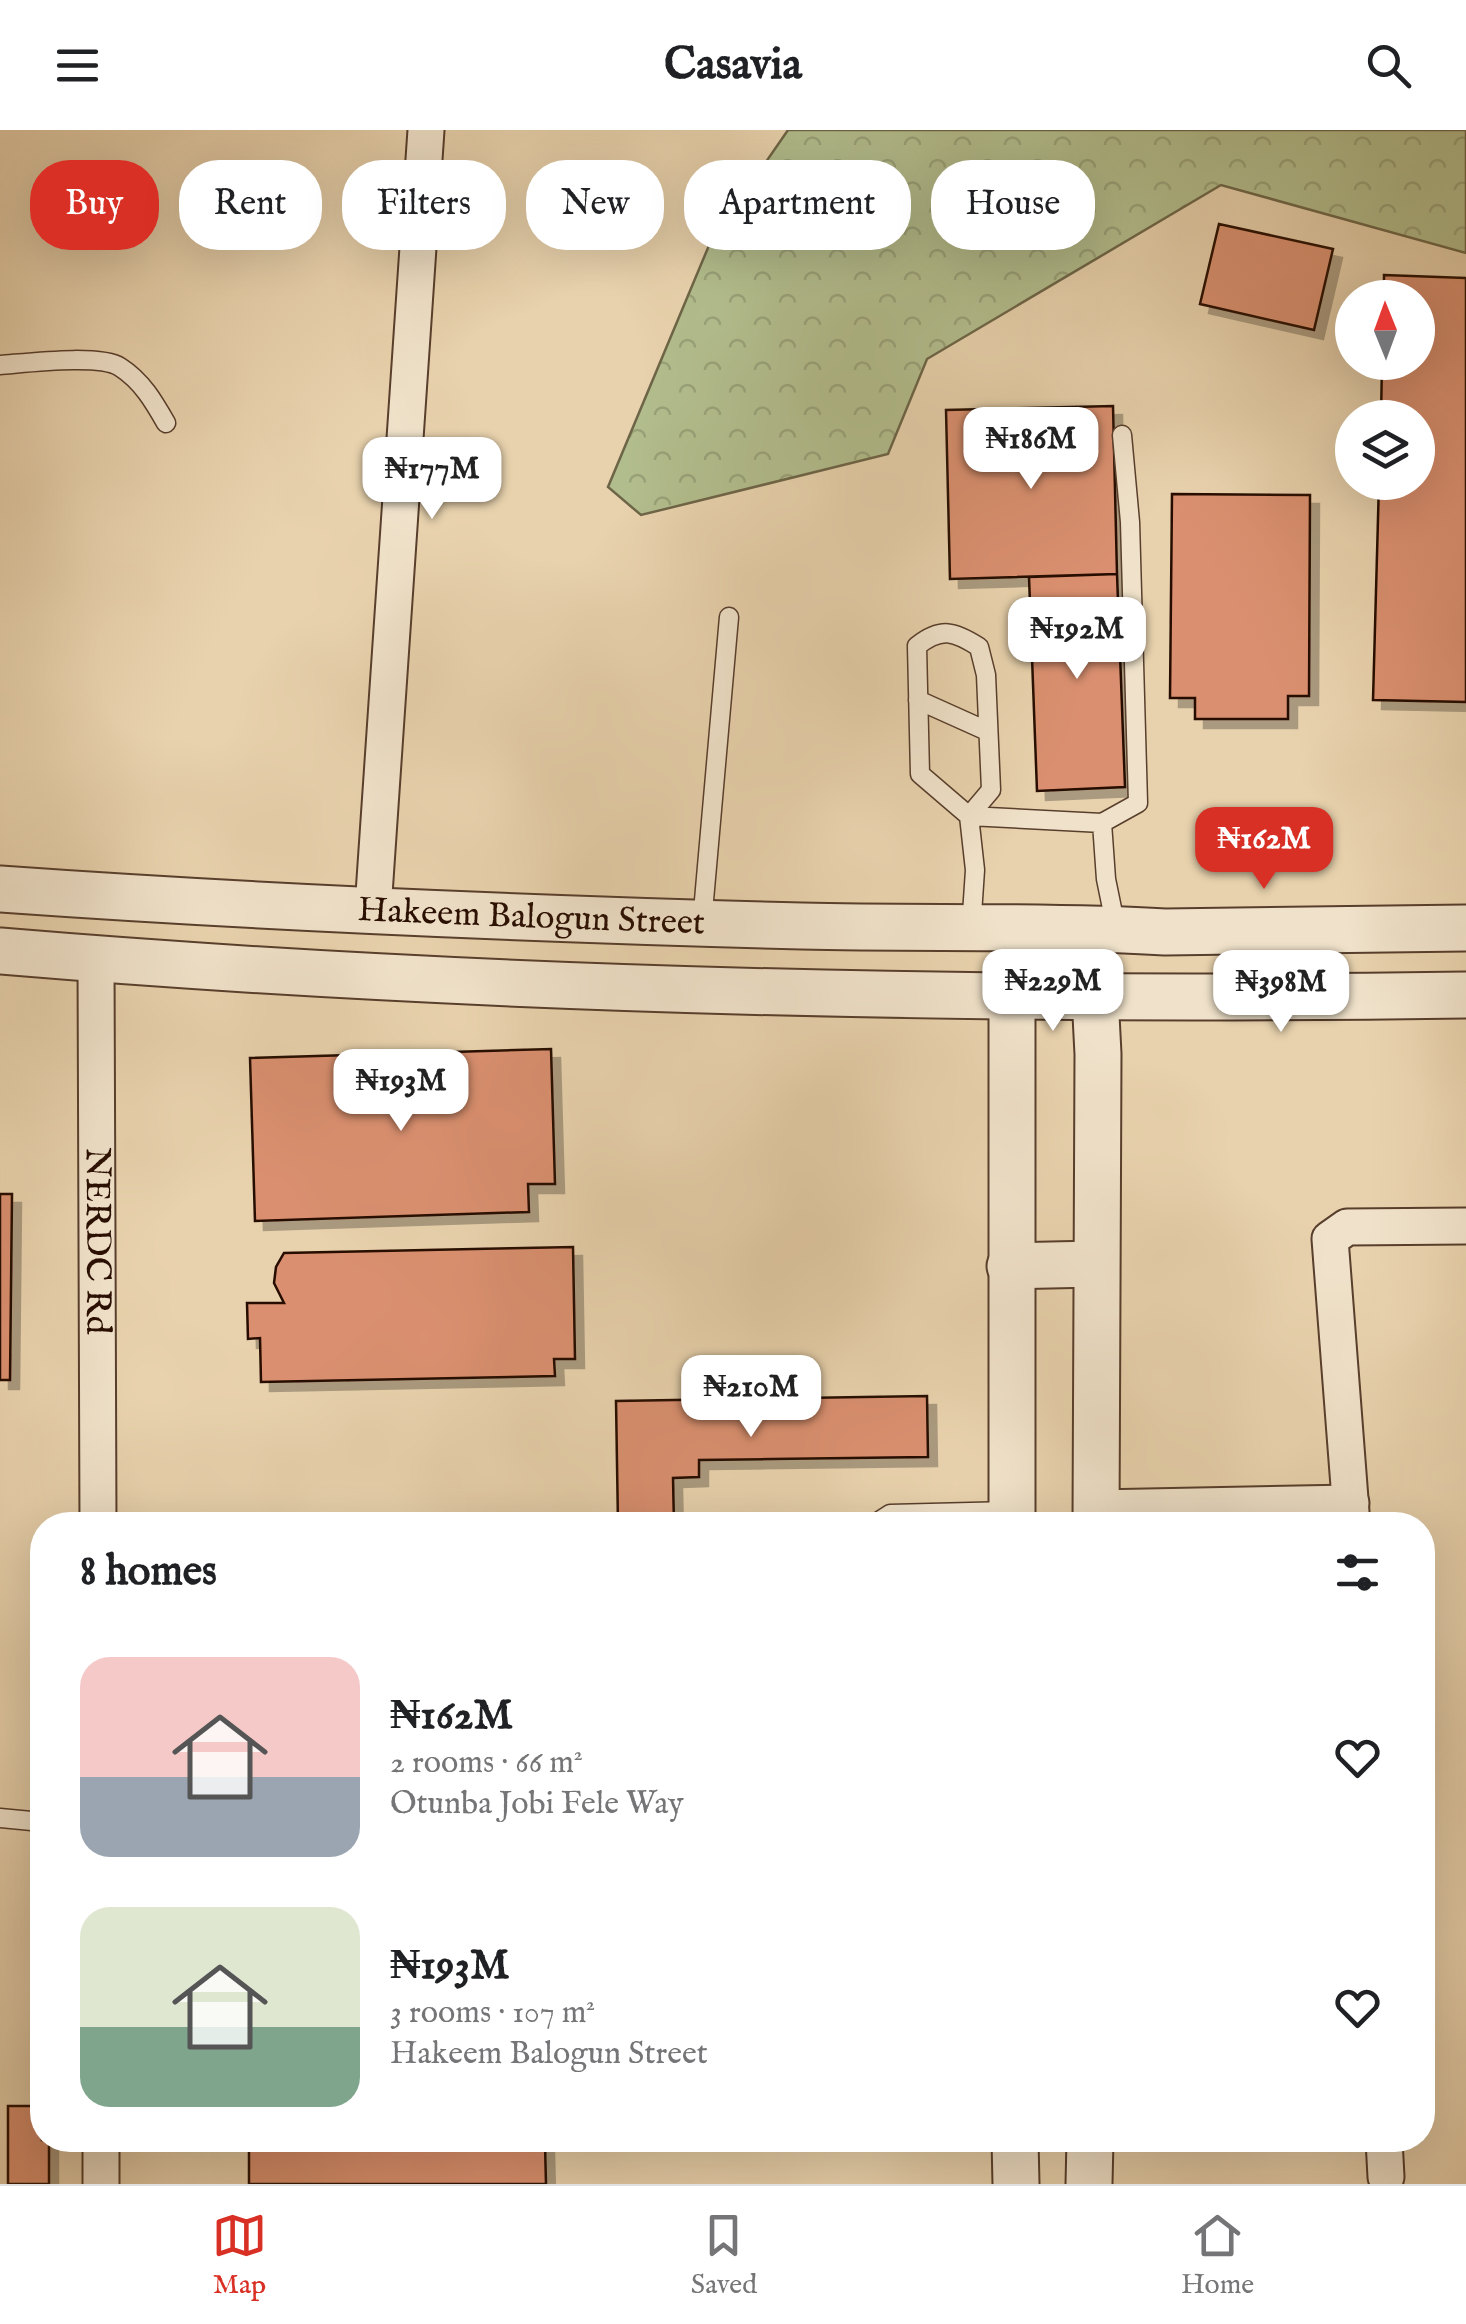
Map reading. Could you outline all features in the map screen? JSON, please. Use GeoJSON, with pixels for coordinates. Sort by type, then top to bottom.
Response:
{"type":"FeatureCollection","features":[{"type":"Feature","properties":{"kind":"street"},"geometry":{"type":"LineString","coordinates":[[373,909],[426,130]]}},
{"type":"Feature","properties":{"kind":"street","name":"Hakeem Balogun Street"},"geometry":{"type":"LineString","coordinates":[[0,889],[172,902],[702,923],[971,930],[1116,928],[1165,932],[1466,928]]}},
{"type":"Feature","properties":{"kind":"street"},"geometry":{"type":"LineString","coordinates":[[1012,1512],[1012,996],[1065,930],[1095,996],[1096,1512]]}},
{"type":"Feature","properties":{"kind":"street","name":"Hakeem Balogun Street"},"geometry":{"type":"LineString","coordinates":[[0,951],[556,985],[1012,996],[1466,995]]}},
{"type":"Feature","properties":{"kind":"street","name":"NERDC Rd"},"geometry":{"type":"LineString","coordinates":[[96,959],[98,1512]]}},
{"type":"Feature","properties":{"kind":"street"},"geometry":{"type":"LineString","coordinates":[[1351,1512],[1330,1239],[1346,1228],[1466,1226]]}},
{"type":"Feature","properties":{"kind":"street"},"geometry":{"type":"LineString","coordinates":[[1010,1266],[1096,1264]]}},
{"type":"Feature","properties":{"kind":"street"},"geometry":{"type":"LineString","coordinates":[[100,2152],[101,2184]]}},
{"type":"Feature","properties":{"kind":"street"},"geometry":{"type":"LineString","coordinates":[[1015,2152],[1016,2184]]}},
{"type":"Feature","properties":{"kind":"street"},"geometry":{"type":"LineString","coordinates":[[1089,2184],[1090,2152]]}},
{"type":"Feature","properties":{"kind":"street"},"geometry":{"type":"LineString","coordinates":[[1385,2152],[1386,2178]]}},
{"type":"Feature","properties":{"kind":"lane"},"geometry":{"type":"LineString","coordinates":[[0,364],[81,360],[117,364],[147,391],[166,423]]}},
{"type":"Feature","properties":{"kind":"lane"},"geometry":{"type":"LineString","coordinates":[[971,930],[974,870],[969,816],[991,790],[986,675],[978,646],[958,634],[931,634],[917,646],[920,774],[969,816],[1102,823],[1138,804],[1130,522],[1122,436]]}},
{"type":"Feature","properties":{"kind":"lane"},"geometry":{"type":"LineString","coordinates":[[702,923],[729,617]]}},
{"type":"Feature","properties":{"kind":"lane"},"geometry":{"type":"LineString","coordinates":[[918,700],[988,731]]}},
{"type":"Feature","properties":{"kind":"lane"},"geometry":{"type":"LineString","coordinates":[[1102,823],[1106,879],[1116,928]]}},
{"type":"Feature","properties":{"kind":"lane"},"geometry":{"type":"LineString","coordinates":[[0,1818],[30,1821]]}},
{"type":"Feature","properties":{"kind":"green space"},"geometry":{"type":"Polygon","coordinates":[[[788,130],[1466,130],[1466,253],[1221,185],[927,359],[888,454],[641,515],[608,487],[707,250],[911,250],[911,160],[767,160],[788,130]]]}},
{"type":"Feature","properties":{"kind":"building"},"geometry":{"type":"Polygon","coordinates":[[[1219,224],[1333,249],[1314,330],[1200,304],[1219,224]]]}},
{"type":"Feature","properties":{"kind":"building"},"geometry":{"type":"Polygon","coordinates":[[[1384,275],[1466,278],[1466,702],[1373,700],[1379,500],[1435,500],[1435,400],[1381,400],[1382,380],[1435,380],[1435,280],[1384,280],[1384,275]]]}},
{"type":"Feature","properties":{"kind":"building"},"geometry":{"type":"Polygon","coordinates":[[[1113,406],[1117,574],[950,579],[946,410],[1113,406]]]}},
{"type":"Feature","properties":{"kind":"building"},"geometry":{"type":"Polygon","coordinates":[[[1172,494],[1310,495],[1309,696],[1288,696],[1288,719],[1195,719],[1195,698],[1170,698],[1172,494]]]}},
{"type":"Feature","properties":{"kind":"building"},"geometry":{"type":"Polygon","coordinates":[[[1117,574],[1125,787],[1037,791],[1029,577],[1117,574]]]}},
{"type":"Feature","properties":{"kind":"building"},"geometry":{"type":"Polygon","coordinates":[[[551,1049],[555,1184],[528,1184],[529,1212],[255,1221],[250,1058],[551,1049]]]}},
{"type":"Feature","properties":{"kind":"building"},"geometry":{"type":"Polygon","coordinates":[[[0,1194],[12,1194],[10,1380],[0,1380],[0,1194]]]}},
{"type":"Feature","properties":{"kind":"building"},"geometry":{"type":"Polygon","coordinates":[[[573,1247],[575,1359],[554,1359],[555,1376],[261,1382],[260,1338],[248,1339],[247,1303],[284,1303],[274,1283],[276,1267],[284,1253],[573,1247]]]}},
{"type":"Feature","properties":{"kind":"building"},"geometry":{"type":"Polygon","coordinates":[[[927,1396],[928,1457],[699,1460],[699,1477],[673,1478],[674,1512],[618,1512],[616,1401],[927,1396]]]}},
{"type":"Feature","properties":{"kind":"building"},"geometry":{"type":"Polygon","coordinates":[[[8,2106],[30,2106],[30,2152],[49,2152],[49,2184],[8,2184],[8,2106]]]}},
{"type":"Feature","properties":{"kind":"building"},"geometry":{"type":"Polygon","coordinates":[[[249,2152],[545,2152],[546,2184],[249,2184],[249,2152]]]}}]}
